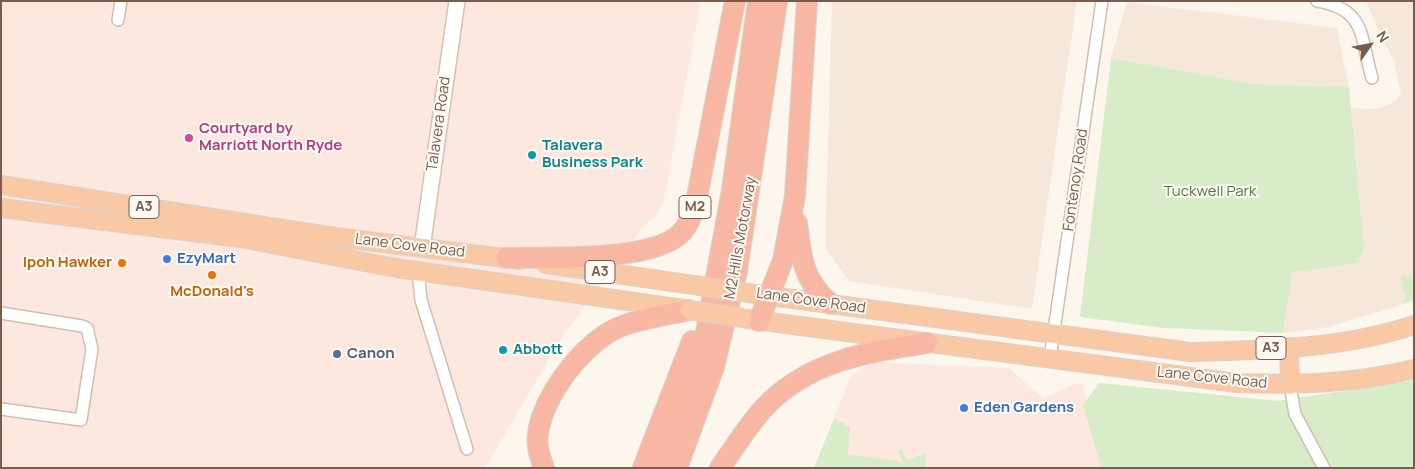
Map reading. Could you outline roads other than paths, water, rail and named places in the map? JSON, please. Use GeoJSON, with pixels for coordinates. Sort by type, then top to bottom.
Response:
{"type":"FeatureCollection","features":[{"type":"Feature","properties":{"kind":"highway","name":"M2"},"geometry":{"type":"LineString","coordinates":[[506,258],[640,252],[664,245],[684,230],[693,213],[698,192],[735,1]]}},
{"type":"Feature","properties":{"kind":"highway","name":"M2 Hills Motorway"},"geometry":{"type":"LineString","coordinates":[[660,468],[685,408],[697,369],[715,286],[732,190],[758,1]]}},
{"type":"Feature","properties":{"kind":"highway","name":"M2 Hills Motorway"},"geometry":{"type":"LineString","coordinates":[[677,468],[714,367],[737,271],[777,1]]}},
{"type":"Feature","properties":{"kind":"highway"},"geometry":{"type":"LineString","coordinates":[[751,319],[769,295],[783,260],[795,196],[807,1]]}},
{"type":"Feature","properties":{"kind":"highway","name":"Lane Cove Road"},"geometry":{"type":"LineString","coordinates":[[1,184],[335,237],[506,258],[1190,352],[1345,342],[1414,326]]}},
{"type":"Feature","properties":{"kind":"highway"},"geometry":{"type":"LineString","coordinates":[[795,196],[804,271],[816,290],[831,304]]}},
{"type":"Feature","properties":{"kind":"highway","name":"Lane Cove Road"},"geometry":{"type":"LineString","coordinates":[[1,208],[240,238],[418,271],[751,319],[1237,383],[1290,385],[1357,381],[1414,369]]}},
{"type":"Feature","properties":{"kind":"highway"},"geometry":{"type":"LineString","coordinates":[[418,271],[422,248]]}},
{"type":"Feature","properties":{"kind":"highway","name":"M2"},"geometry":{"type":"LineString","coordinates":[[643,468],[686,360],[703,306],[715,286]]}},
{"type":"Feature","properties":{"kind":"highway"},"geometry":{"type":"LineString","coordinates":[[544,468],[538,444],[541,420],[576,360],[600,337],[622,326],[689,310]]}},
{"type":"Feature","properties":{"kind":"highway"},"geometry":{"type":"LineString","coordinates":[[720,468],[764,408],[790,385],[817,368],[876,351],[927,343]]}},
{"type":"Feature","properties":{"kind":"highway"},"geometry":{"type":"LineString","coordinates":[[1289,347],[1290,385]]}},
{"type":"Feature","properties":{"kind":"main road","name":"Talavera Road"},"geometry":{"type":"LineString","coordinates":[[422,248],[457,1]]}},
{"type":"Feature","properties":{"kind":"street"},"geometry":{"type":"LineString","coordinates":[[118,20],[120,1]]}},
{"type":"Feature","properties":{"kind":"street","name":"Fontenoy Road"},"geometry":{"type":"LineString","coordinates":[[1050,358],[1102,1]]}},
{"type":"Feature","properties":{"kind":"street"},"geometry":{"type":"LineString","coordinates":[[1317,1],[1335,4],[1346,10],[1358,24],[1372,78]]}},
{"type":"Feature","properties":{"kind":"street"},"geometry":{"type":"LineString","coordinates":[[418,271],[421,300],[466,449]]}},
{"type":"Feature","properties":{"kind":"street"},"geometry":{"type":"LineString","coordinates":[[1,313],[82,326],[87,328],[92,349],[81,420],[1,409]]}},
{"type":"Feature","properties":{"kind":"street"},"geometry":{"type":"LineString","coordinates":[[1290,385],[1295,414],[1324,468]]}},
{"type":"Feature","properties":{"kind":"place","name":"Courtyard by Marriott North Ryde"},"geometry":{"type":"Point","coordinates":[189,138]}},
{"type":"Feature","properties":{"kind":"place","name":"Talavera Business Park"},"geometry":{"type":"Point","coordinates":[532,155]}},
{"type":"Feature","properties":{"kind":"place","name":"EzyMart"},"geometry":{"type":"Point","coordinates":[167,259]}},
{"type":"Feature","properties":{"kind":"place","name":"Ipoh Hawker"},"geometry":{"type":"Point","coordinates":[122,263]}},
{"type":"Feature","properties":{"kind":"place","name":"McDonald's"},"geometry":{"type":"Point","coordinates":[212,275]}},
{"type":"Feature","properties":{"kind":"place","name":"Abbott"},"geometry":{"type":"Point","coordinates":[503,350]}},
{"type":"Feature","properties":{"kind":"place","name":"Canon"},"geometry":{"type":"Point","coordinates":[337,354]}},
{"type":"Feature","properties":{"kind":"place","name":"Eden Gardens"},"geometry":{"type":"Point","coordinates":[964,408]}},
{"type":"Feature","properties":{"kind":"park label","name":"Tuckwell Park"},"geometry":{"type":"Point","coordinates":[1210,192]}}]}
